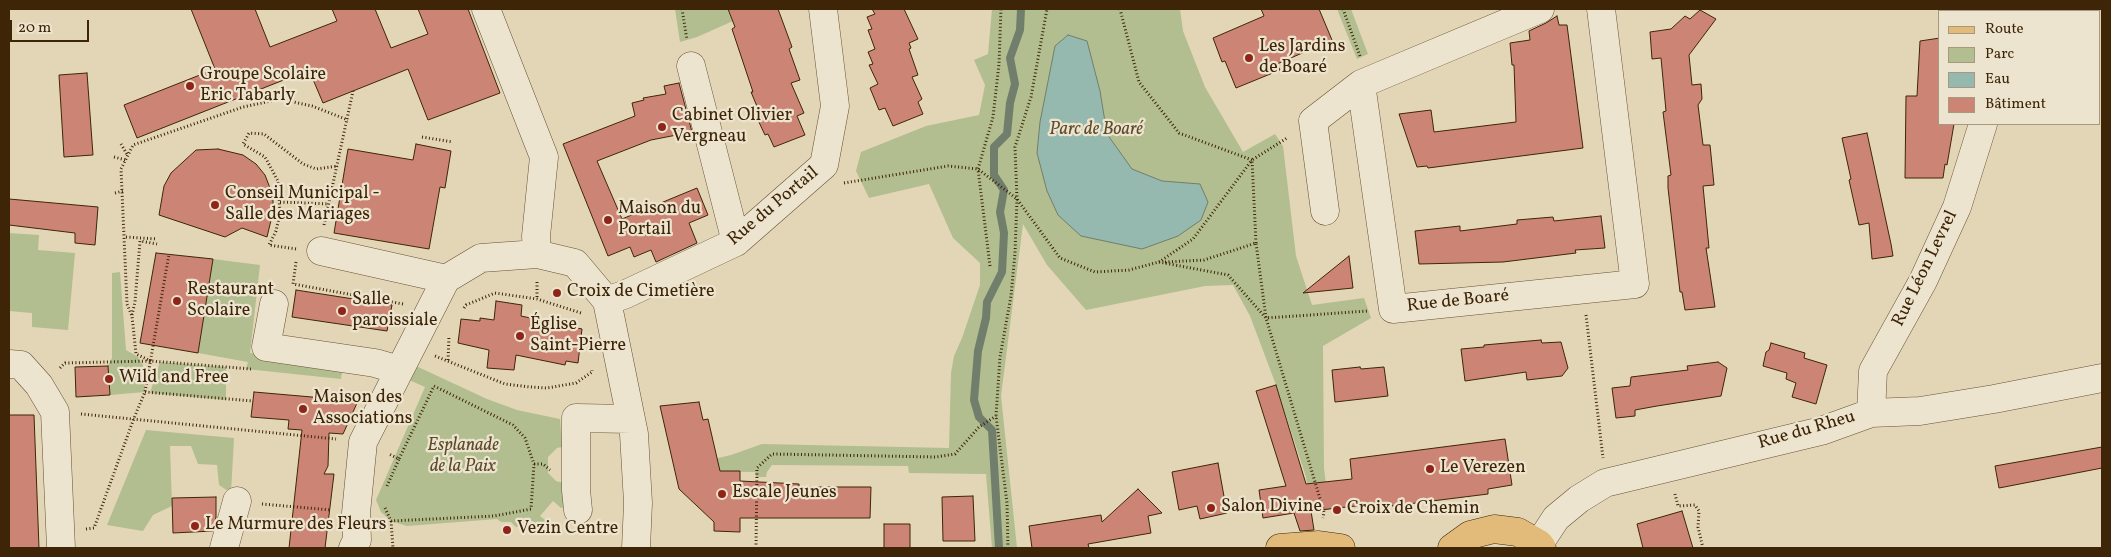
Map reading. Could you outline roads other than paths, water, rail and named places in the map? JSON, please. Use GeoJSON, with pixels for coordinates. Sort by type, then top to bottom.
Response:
{"type":"FeatureCollection","features":[{"type":"Feature","properties":{"kind":"main road"},"geometry":{"type":"LineString","coordinates":[[1452,548],[1470,535],[1494,528],[1518,532],[1540,546]]}},
{"type":"Feature","properties":{"kind":"main road"},"geometry":{"type":"LineString","coordinates":[[1280,548],[1330,546]]}},
{"type":"Feature","properties":{"kind":"street"},"geometry":{"type":"LineString","coordinates":[[486,9],[544,157],[536,236],[537,254]]}},
{"type":"Feature","properties":{"kind":"street","name":"Rue du Portail"},"geometry":{"type":"LineString","coordinates":[[596,307],[736,242],[824,165],[835,106],[823,9]]}},
{"type":"Feature","properties":{"kind":"street"},"geometry":{"type":"LineString","coordinates":[[1325,211],[1313,121],[1361,84],[1540,9]]}},
{"type":"Feature","properties":{"kind":"street","name":"Rue de Boaré"},"geometry":{"type":"LineString","coordinates":[[1361,84],[1393,309],[1635,284],[1601,9]]}},
{"type":"Feature","properties":{"kind":"street"},"geometry":{"type":"LineString","coordinates":[[691,66],[736,242]]}},
{"type":"Feature","properties":{"kind":"street","name":"Rue Léon Levrel"},"geometry":{"type":"LineString","coordinates":[[1871,413],[1873,371],[1923,281],[1957,207],[1984,125]]}},
{"type":"Feature","properties":{"kind":"street"},"geometry":{"type":"LineString","coordinates":[[309,250],[446,279]]}},
{"type":"Feature","properties":{"kind":"street"},"geometry":{"type":"LineString","coordinates":[[353,548],[357,540],[356,513],[363,442],[446,279],[481,258],[537,254],[575,263],[596,307],[631,419],[638,503],[636,548]]}},
{"type":"Feature","properties":{"kind":"street"},"geometry":{"type":"LineString","coordinates":[[274,304],[266,347],[375,363],[404,359]]}},
{"type":"Feature","properties":{"kind":"street"},"geometry":{"type":"LineString","coordinates":[[9,364],[21,365],[39,385],[55,412],[61,548]]}},
{"type":"Feature","properties":{"kind":"street","name":"Rue du Rheu"},"geometry":{"type":"LineString","coordinates":[[1540,546],[1556,518],[1579,498],[1605,483],[1821,430],[1871,413],[1920,411],[2102,378]]}},
{"type":"Feature","properties":{"kind":"street"},"geometry":{"type":"LineString","coordinates":[[578,510],[576,490],[576,418],[631,419]]}},
{"type":"Feature","properties":{"kind":"street"},"geometry":{"type":"LineString","coordinates":[[224,548],[237,501]]}},
{"type":"Feature","properties":{"kind":"water"},"geometry":{"type":"Polygon","coordinates":[[[1068,35],[1087,41],[1100,91],[1107,134],[1132,169],[1162,181],[1200,184],[1208,202],[1201,220],[1178,236],[1142,249],[1081,236],[1058,215],[1047,191],[1037,153],[1040,122],[1055,46],[1068,35]]]}},
{"type":"Feature","properties":{"kind":"waterway"},"geometry":{"type":"LineString","coordinates":[[999,548],[992,430],[979,417],[974,400],[978,351],[986,318],[987,302],[1002,272],[1004,233],[1000,212],[1004,190],[994,175],[994,147],[1007,134],[1010,103],[1015,84],[1010,58],[1020,30],[1021,9]]}},
{"type":"Feature","properties":{"kind":"place","name":"Les Jardins de Boaré"},"geometry":{"type":"Point","coordinates":[1249,58]}},
{"type":"Feature","properties":{"kind":"place","name":"Groupe Scolaire Eric Tabarly"},"geometry":{"type":"Point","coordinates":[190,86]}},
{"type":"Feature","properties":{"kind":"place","name":"Cabinet Olivier Vergneau"},"geometry":{"type":"Point","coordinates":[662,127]}},
{"type":"Feature","properties":{"kind":"place","name":"Conseil Municipal - Salle des Mariages"},"geometry":{"type":"Point","coordinates":[215,205]}},
{"type":"Feature","properties":{"kind":"place","name":"Maison du Portail"},"geometry":{"type":"Point","coordinates":[608,220]}},
{"type":"Feature","properties":{"kind":"place","name":"Croix de Cimetière"},"geometry":{"type":"Point","coordinates":[557,293]}},
{"type":"Feature","properties":{"kind":"place","name":"Restaurant Scolaire"},"geometry":{"type":"Point","coordinates":[177,301]}},
{"type":"Feature","properties":{"kind":"place","name":"Salle paroissiale"},"geometry":{"type":"Point","coordinates":[342,311]}},
{"type":"Feature","properties":{"kind":"place","name":"Église Saint-Pierre"},"geometry":{"type":"Point","coordinates":[520,336]}},
{"type":"Feature","properties":{"kind":"place","name":"Wild and Free"},"geometry":{"type":"Point","coordinates":[109,379]}},
{"type":"Feature","properties":{"kind":"place","name":"Maison des Associations"},"geometry":{"type":"Point","coordinates":[303,409]}},
{"type":"Feature","properties":{"kind":"place","name":"Le Verezen"},"geometry":{"type":"Point","coordinates":[1430,469]}},
{"type":"Feature","properties":{"kind":"place","name":"Escale Jeunes"},"geometry":{"type":"Point","coordinates":[722,494]}},
{"type":"Feature","properties":{"kind":"place","name":"Salon Divine"},"geometry":{"type":"Point","coordinates":[1211,508]}},
{"type":"Feature","properties":{"kind":"place","name":"Croix de Chemin"},"geometry":{"type":"Point","coordinates":[1337,510]}},
{"type":"Feature","properties":{"kind":"place","name":"Le Murmure des Fleurs"},"geometry":{"type":"Point","coordinates":[195,526]}},
{"type":"Feature","properties":{"kind":"place","name":"Vezin Centre"},"geometry":{"type":"Point","coordinates":[507,530]}},
{"type":"Feature","properties":{"kind":"park label","name":"Parc de Boaré"},"geometry":{"type":"Point","coordinates":[1096,131]}},
{"type":"Feature","properties":{"kind":"park label","name":"Esplanade de la Paix"},"geometry":{"type":"Point","coordinates":[463,457]}}]}
